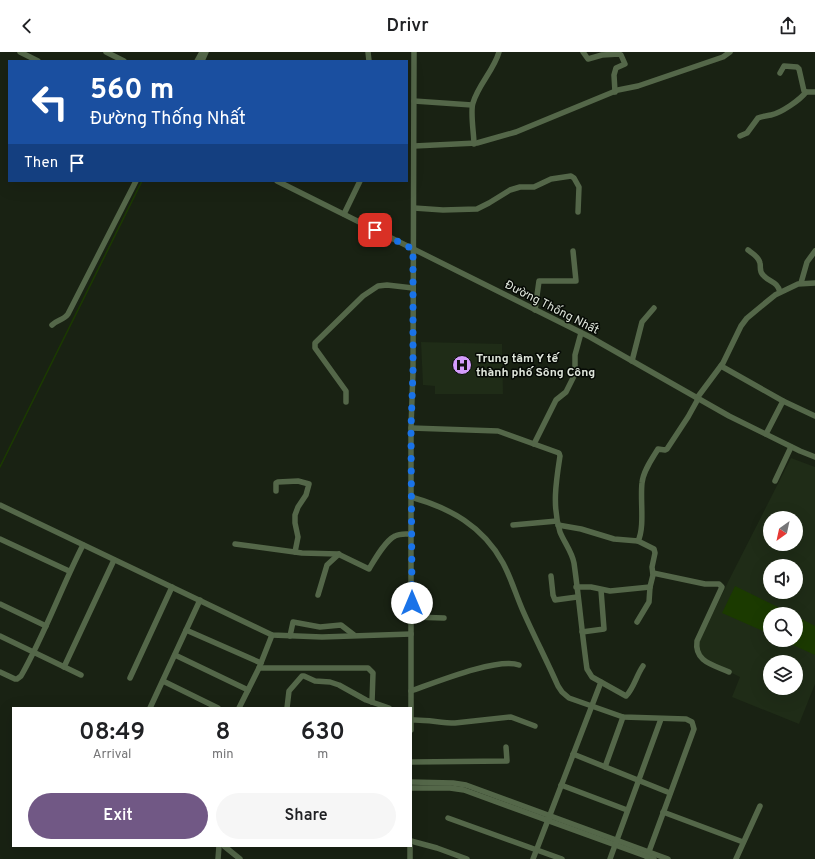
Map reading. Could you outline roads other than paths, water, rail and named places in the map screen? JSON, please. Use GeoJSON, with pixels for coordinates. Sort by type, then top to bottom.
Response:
{"type":"FeatureCollection","features":[{"type":"Feature","properties":{"kind":"street"},"geometry":{"type":"LineString","coordinates":[[106,52],[122,60]]}},
{"type":"Feature","properties":{"kind":"street"},"geometry":{"type":"LineString","coordinates":[[411,707],[411,428],[413,371],[414,52]]}},
{"type":"Feature","properties":{"kind":"street"},"geometry":{"type":"LineString","coordinates":[[474,144],[472,105],[496,61],[499,52]]}},
{"type":"Feature","properties":{"kind":"street"},"geometry":{"type":"LineString","coordinates":[[583,52],[588,59],[602,55],[621,55],[625,64],[616,68],[614,72],[615,92]]}},
{"type":"Feature","properties":{"kind":"street"},"geometry":{"type":"LineString","coordinates":[[414,146],[474,144],[516,132],[615,92],[668,77],[724,58],[730,52]]}},
{"type":"Feature","properties":{"kind":"street"},"geometry":{"type":"LineString","coordinates":[[23,53],[36,60]]}},
{"type":"Feature","properties":{"kind":"street"},"geometry":{"type":"LineString","coordinates":[[780,73],[784,66],[798,68],[803,88],[806,92]]}},
{"type":"Feature","properties":{"kind":"street"},"geometry":{"type":"LineString","coordinates":[[806,92],[815,92]]}},
{"type":"Feature","properties":{"kind":"street"},"geometry":{"type":"LineString","coordinates":[[740,136],[747,133],[758,118],[772,115],[784,109],[803,96],[806,92]]}},
{"type":"Feature","properties":{"kind":"street"},"geometry":{"type":"LineString","coordinates":[[414,101],[472,105]]}},
{"type":"Feature","properties":{"kind":"street"},"geometry":{"type":"LineString","coordinates":[[414,208],[443,210],[476,209],[510,190],[520,187],[534,187],[551,179],[571,176],[574,178],[579,187],[578,212]]}},
{"type":"Feature","properties":{"kind":"street"},"geometry":{"type":"LineString","coordinates":[[52,325],[58,320],[65,318],[68,314],[135,182]]}},
{"type":"Feature","properties":{"kind":"street","name":"Đường Thống Nhất"},"geometry":{"type":"LineString","coordinates":[[279,182],[581,333],[698,399],[815,457]]}},
{"type":"Feature","properties":{"kind":"street"},"geometry":{"type":"LineString","coordinates":[[344,214],[360,182]]}},
{"type":"Feature","properties":{"kind":"street"},"geometry":{"type":"LineString","coordinates":[[748,250],[757,257],[760,263],[760,272],[766,278],[777,284],[780,292]]}},
{"type":"Feature","properties":{"kind":"street"},"geometry":{"type":"LineString","coordinates":[[535,310],[539,281],[576,281],[573,251]]}},
{"type":"Feature","properties":{"kind":"street"},"geometry":{"type":"LineString","coordinates":[[801,283],[807,262],[815,251]]}},
{"type":"Feature","properties":{"kind":"street"},"geometry":{"type":"LineString","coordinates":[[638,541],[641,533],[641,490],[645,473],[658,449],[666,449],[688,417],[698,399],[721,366],[744,322],[771,297],[780,292],[801,283],[815,283]]}},
{"type":"Feature","properties":{"kind":"street"},"geometry":{"type":"LineString","coordinates":[[346,402],[346,391],[316,348],[315,343],[363,296],[378,286],[387,284],[413,288]]}},
{"type":"Feature","properties":{"kind":"street"},"geometry":{"type":"LineString","coordinates":[[632,361],[642,322],[654,308]]}},
{"type":"Feature","properties":{"kind":"street"},"geometry":{"type":"LineString","coordinates":[[534,444],[556,400],[566,392],[575,374],[575,355],[581,333]]}},
{"type":"Feature","properties":{"kind":"street"},"geometry":{"type":"LineString","coordinates":[[721,366],[784,401],[815,416]]}},
{"type":"Feature","properties":{"kind":"street"},"geometry":{"type":"LineString","coordinates":[[766,434],[784,401]]}},
{"type":"Feature","properties":{"kind":"street"},"geometry":{"type":"LineString","coordinates":[[411,428],[498,431],[557,451],[560,454],[554,499],[557,523],[574,561],[587,669],[592,677],[624,696],[627,696],[644,666]]}},
{"type":"Feature","properties":{"kind":"street"},"geometry":{"type":"LineString","coordinates":[[775,480],[791,446]]}},
{"type":"Feature","properties":{"kind":"street"},"geometry":{"type":"LineString","coordinates":[[276,491],[276,483],[278,482],[298,481],[308,484],[306,495],[295,514],[295,523],[298,536],[295,552]]}},
{"type":"Feature","properties":{"kind":"street"},"geometry":{"type":"LineString","coordinates":[[411,497],[444,508],[466,521],[475,527],[496,551],[558,686],[569,698],[623,717],[686,719],[694,725],[694,729],[648,854]]}},
{"type":"Feature","properties":{"kind":"street"},"geometry":{"type":"LineString","coordinates":[[0,504],[272,635],[322,637],[411,634]]}},
{"type":"Feature","properties":{"kind":"street"},"geometry":{"type":"LineString","coordinates":[[513,525],[557,523],[581,528],[614,539],[638,541],[655,550],[648,606],[637,622]]}},
{"type":"Feature","properties":{"kind":"street"},"geometry":{"type":"LineString","coordinates":[[235,544],[295,552],[339,554],[369,568],[391,539],[399,534],[411,534]]}},
{"type":"Feature","properties":{"kind":"street"},"geometry":{"type":"LineString","coordinates":[[0,539],[70,571]]}},
{"type":"Feature","properties":{"kind":"street"},"geometry":{"type":"LineString","coordinates":[[0,672],[15,679],[19,678],[46,626],[83,545]]}},
{"type":"Feature","properties":{"kind":"street"},"geometry":{"type":"LineString","coordinates":[[318,595],[327,565],[339,554]]}},
{"type":"Feature","properties":{"kind":"street"},"geometry":{"type":"LineString","coordinates":[[64,667],[114,560]]}},
{"type":"Feature","properties":{"kind":"street"},"geometry":{"type":"LineString","coordinates":[[653,573],[705,584],[719,584],[722,587],[697,642],[696,648],[698,654],[703,660],[729,672]]}},
{"type":"Feature","properties":{"kind":"street"},"geometry":{"type":"LineString","coordinates":[[551,576],[555,600],[578,597]]}},
{"type":"Feature","properties":{"kind":"street"},"geometry":{"type":"LineString","coordinates":[[130,678],[172,587]]}},
{"type":"Feature","properties":{"kind":"street"},"geometry":{"type":"LineString","coordinates":[[576,587],[591,587],[610,591],[650,588]]}},
{"type":"Feature","properties":{"kind":"street"},"geometry":{"type":"LineString","coordinates":[[582,632],[604,629],[601,590]]}},
{"type":"Feature","properties":{"kind":"street"},"geometry":{"type":"LineString","coordinates":[[150,707],[200,600]]}},
{"type":"Feature","properties":{"kind":"street"},"geometry":{"type":"LineString","coordinates":[[0,604],[46,626]]}},
{"type":"Feature","properties":{"kind":"street"},"geometry":{"type":"LineString","coordinates":[[412,617],[444,618]]}},
{"type":"Feature","properties":{"kind":"street"},"geometry":{"type":"LineString","coordinates":[[290,636],[293,622],[320,627],[341,625],[354,635]]}},
{"type":"Feature","properties":{"kind":"street"},"geometry":{"type":"LineString","coordinates":[[186,630],[260,666],[368,668],[373,672],[372,702]]}},
{"type":"Feature","properties":{"kind":"street"},"geometry":{"type":"LineString","coordinates":[[240,707],[260,666],[272,635]]}},
{"type":"Feature","properties":{"kind":"street"},"geometry":{"type":"LineString","coordinates":[[0,636],[81,675]]}},
{"type":"Feature","properties":{"kind":"street"},"geometry":{"type":"LineString","coordinates":[[174,656],[248,690]]}},
{"type":"Feature","properties":{"kind":"street"},"geometry":{"type":"LineString","coordinates":[[411,691],[478,668],[512,663],[519,665]]}},
{"type":"Feature","properties":{"kind":"street"},"geometry":{"type":"LineString","coordinates":[[286,707],[289,691],[302,676],[315,681],[330,682],[361,698],[386,707]]}},
{"type":"Feature","properties":{"kind":"street"},"geometry":{"type":"LineString","coordinates":[[163,681],[216,707]]}},
{"type":"Feature","properties":{"kind":"street"},"geometry":{"type":"LineString","coordinates":[[533,859],[601,682]]}},
{"type":"Feature","properties":{"kind":"street"},"geometry":{"type":"LineString","coordinates":[[412,720],[422,719],[455,723],[511,717],[535,726]]}},
{"type":"Feature","properties":{"kind":"street"},"geometry":{"type":"LineString","coordinates":[[605,767],[623,717]]}},
{"type":"Feature","properties":{"kind":"street"},"geometry":{"type":"LineString","coordinates":[[610,859],[661,719]]}},
{"type":"Feature","properties":{"kind":"street"},"geometry":{"type":"LineString","coordinates":[[412,762],[507,760],[506,747]]}},
{"type":"Feature","properties":{"kind":"street"},"geometry":{"type":"LineString","coordinates":[[573,754],[670,793]]}},
{"type":"Feature","properties":{"kind":"street"},"geometry":{"type":"LineString","coordinates":[[412,782],[461,784],[648,854],[668,859]]}},
{"type":"Feature","properties":{"kind":"street"},"geometry":{"type":"LineString","coordinates":[[562,785],[627,810]]}},
{"type":"Feature","properties":{"kind":"street"},"geometry":{"type":"LineString","coordinates":[[412,788],[460,789],[520,807]]}},
{"type":"Feature","properties":{"kind":"street"},"geometry":{"type":"LineString","coordinates":[[736,859],[760,806]]}},
{"type":"Feature","properties":{"kind":"street"},"geometry":{"type":"LineString","coordinates":[[663,812],[743,842]]}},
{"type":"Feature","properties":{"kind":"street"},"geometry":{"type":"LineString","coordinates":[[448,818],[562,859]]}},
{"type":"Feature","properties":{"kind":"street"},"geometry":{"type":"LineString","coordinates":[[412,841],[437,848],[467,859]]}},
{"type":"Feature","properties":{"kind":"street"},"geometry":{"type":"LineString","coordinates":[[218,859],[219,847]]}},
{"type":"Feature","properties":{"kind":"street"},"geometry":{"type":"LineString","coordinates":[[225,847],[240,859]]}},
{"type":"Feature","properties":{"kind":"street"},"geometry":{"type":"LineString","coordinates":[[410,847],[410,859]]}},
{"type":"Feature","properties":{"kind":"street"},"geometry":{"type":"LineString","coordinates":[[648,854],[654,859]]}},
{"type":"Feature","properties":{"kind":"waterway"},"geometry":{"type":"LineString","coordinates":[[0,467],[142,182]]}},
{"type":"Feature","properties":{"kind":"place","name":"Trung tâm Y tế thành phố Sông Công"},"geometry":{"type":"Point","coordinates":[462,365]}}]}
